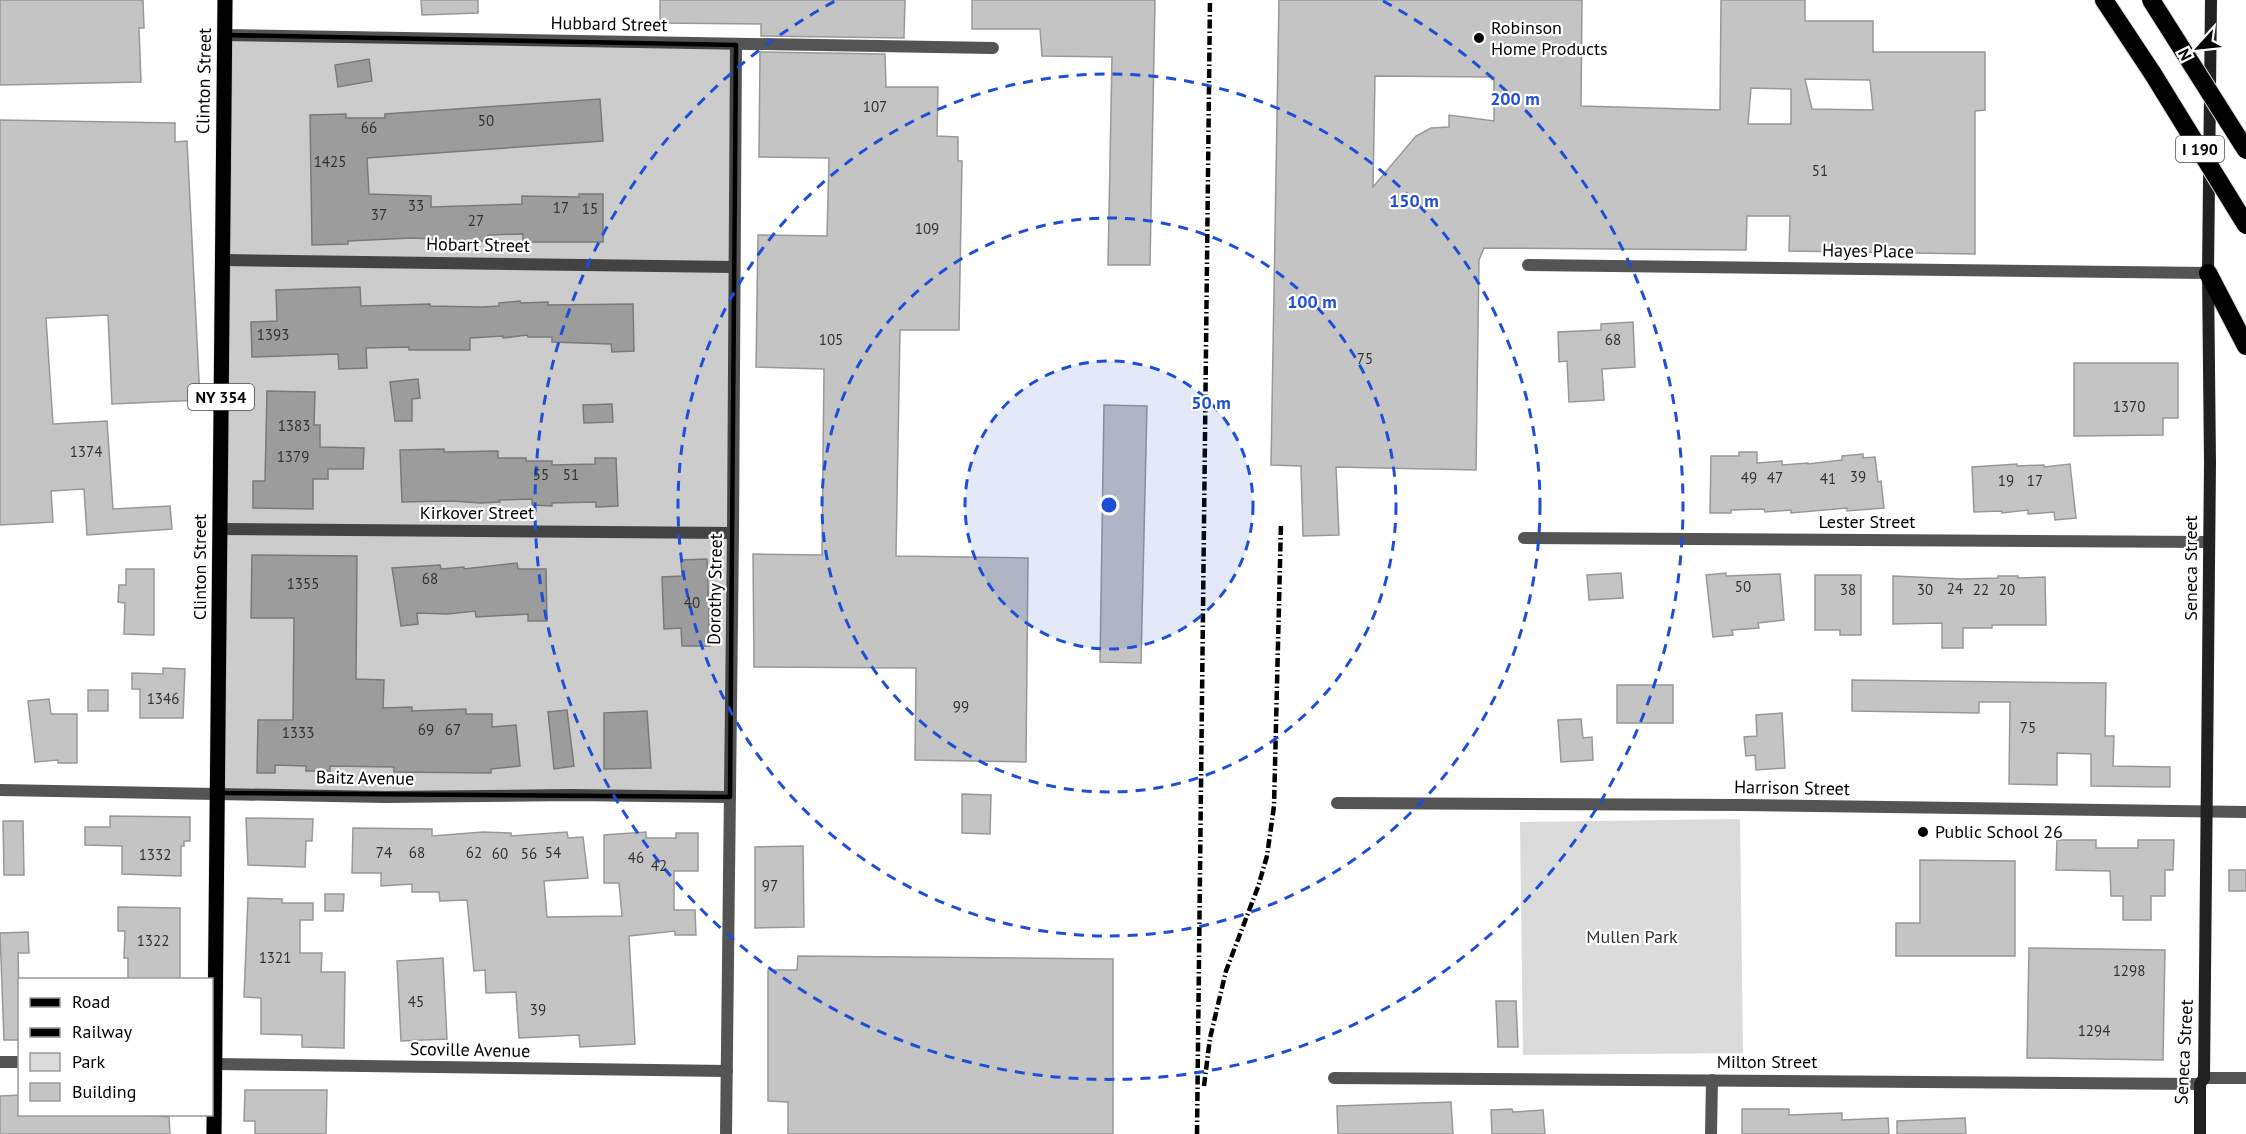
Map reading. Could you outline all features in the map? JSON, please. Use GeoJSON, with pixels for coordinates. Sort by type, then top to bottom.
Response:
{"type":"FeatureCollection","features":[{"type":"Feature","properties":{"kind":"highway","name":"I 190"},"geometry":{"type":"LineString","coordinates":[[2104,0],[2153,74],[2246,225]]}},
{"type":"Feature","properties":{"kind":"highway","name":"I 190"},"geometry":{"type":"LineString","coordinates":[[2151,0],[2246,150]]}},
{"type":"Feature","properties":{"kind":"highway"},"geometry":{"type":"LineString","coordinates":[[2208,273],[2246,346]]}},
{"type":"Feature","properties":{"kind":"main road","name":"Clinton Street"},"geometry":{"type":"LineString","coordinates":[[214,1134],[225,0]]}},
{"type":"Feature","properties":{"kind":"main road","name":"Seneca Street"},"geometry":{"type":"LineString","coordinates":[[2200,1134],[2207,811],[2211,0]]}},
{"type":"Feature","properties":{"kind":"street","name":"Hubbard Street"},"geometry":{"type":"LineString","coordinates":[[224,34],[993,48]]}},
{"type":"Feature","properties":{"kind":"street","name":"Dorothy Street"},"geometry":{"type":"LineString","coordinates":[[726,1134],[736,45]]}},
{"type":"Feature","properties":{"kind":"street","name":"Hobart Street"},"geometry":{"type":"LineString","coordinates":[[222,260],[733,267]]}},
{"type":"Feature","properties":{"kind":"street","name":"Hayes Place"},"geometry":{"type":"LineString","coordinates":[[1528,265],[2208,273]]}},
{"type":"Feature","properties":{"kind":"street","name":"Kirkover Street"},"geometry":{"type":"LineString","coordinates":[[220,528],[733,533]]}},
{"type":"Feature","properties":{"kind":"street","name":"Lester Street"},"geometry":{"type":"LineString","coordinates":[[1524,538],[2209,542]]}},
{"type":"Feature","properties":{"kind":"street","name":"Baitz Avenue"},"geometry":{"type":"LineString","coordinates":[[0,790],[386,797],[571,795],[730,797]]}},
{"type":"Feature","properties":{"kind":"street","name":"Harrison Street"},"geometry":{"type":"LineString","coordinates":[[1337,803],[2246,812]]}},
{"type":"Feature","properties":{"kind":"street"},"geometry":{"type":"LineString","coordinates":[[0,1062],[18,1062]]}},
{"type":"Feature","properties":{"kind":"street","name":"Scoville Avenue"},"geometry":{"type":"LineString","coordinates":[[213,1064],[727,1071]]}},
{"type":"Feature","properties":{"kind":"street","name":"Milton Street"},"geometry":{"type":"LineString","coordinates":[[1334,1078],[2202,1081],[2246,1078]]}},
{"type":"Feature","properties":{"kind":"street"},"geometry":{"type":"LineString","coordinates":[[1711,1134],[1712,1080]]}},
{"type":"Feature","properties":{"kind":"highlighted area"},"geometry":{"type":"Polygon","coordinates":[[[224,35],[736,45],[730,797],[217,793],[224,35]]]}},
{"type":"Feature","properties":{"kind":"green space","name":"Mullen Park"},"geometry":{"type":"Polygon","coordinates":[[[1740,819],[1743,1053],[1523,1055],[1520,822],[1740,819]]]}},
{"type":"Feature","properties":{"kind":"building"},"geometry":{"type":"Polygon","coordinates":[[[0,0],[143,0],[144,28],[139,28],[141,82],[0,85],[0,0]]]}},
{"type":"Feature","properties":{"kind":"building"},"geometry":{"type":"Polygon","coordinates":[[[421,0],[478,0],[478,13],[422,15],[421,0]]]}},
{"type":"Feature","properties":{"kind":"building"},"geometry":{"type":"Polygon","coordinates":[[[660,0],[905,0],[904,38],[761,36],[761,24],[660,23],[660,0]]]}},
{"type":"Feature","properties":{"kind":"building"},"geometry":{"type":"Polygon","coordinates":[[[972,0],[1155,0],[1150,265],[1108,265],[1112,57],[1042,56],[1040,29],[972,29],[972,0]]]}},
{"type":"Feature","properties":{"kind":"building"},"geometry":{"type":"Polygon","coordinates":[[[1279,0],[1582,0],[1581,106],[1720,110],[1721,0],[1805,0],[1805,21],[1873,21],[1873,52],[1985,52],[1985,110],[1975,111],[1975,254],[1789,251],[1790,216],[1747,216],[1746,250],[1484,248],[1479,260],[1476,470],[1336,467],[1339,535],[1303,536],[1301,466],[1271,465],[1279,0]],[[1375,76],[1373,187],[1416,136],[1431,128],[1449,127],[1449,115],[1494,121],[1494,77],[1375,76]],[[1805,79],[1812,109],[1873,110],[1870,80],[1805,79]],[[1751,88],[1748,124],[1791,124],[1791,89],[1751,88]]]}},
{"type":"Feature","properties":{"kind":"building"},"geometry":{"type":"Polygon","coordinates":[[[760,52],[885,54],[886,87],[938,87],[937,136],[958,137],[958,161],[962,161],[959,330],[900,330],[896,556],[1028,558],[1026,762],[915,760],[916,668],[754,667],[753,554],[822,555],[824,369],[756,367],[758,235],[827,236],[829,158],[759,157],[760,52]]]}},
{"type":"Feature","properties":{"kind":"building"},"geometry":{"type":"Polygon","coordinates":[[[369,59],[372,81],[338,87],[335,65],[369,59]]]}},
{"type":"Feature","properties":{"kind":"building"},"geometry":{"type":"Polygon","coordinates":[[[600,99],[603,141],[367,158],[369,194],[431,196],[431,207],[522,204],[522,196],[579,197],[579,194],[603,194],[603,242],[523,242],[523,234],[488,235],[488,241],[436,241],[436,239],[411,238],[312,245],[310,115],[346,114],[346,118],[385,118],[385,114],[600,99]]]}},
{"type":"Feature","properties":{"kind":"building"},"geometry":{"type":"Polygon","coordinates":[[[0,120],[175,123],[175,142],[187,141],[200,400],[112,404],[108,315],[46,318],[53,424],[107,421],[113,509],[170,506],[172,529],[87,535],[84,489],[51,491],[53,522],[0,525],[0,120]]]}},
{"type":"Feature","properties":{"kind":"building"},"geometry":{"type":"Polygon","coordinates":[[[360,287],[361,306],[430,304],[430,306],[482,307],[520,301],[521,303],[548,302],[548,305],[633,304],[634,351],[612,352],[611,344],[552,342],[552,337],[528,337],[527,335],[470,338],[470,350],[409,350],[409,347],[366,348],[367,368],[339,369],[338,354],[252,357],[251,322],[277,321],[276,290],[360,287]]]}},
{"type":"Feature","properties":{"kind":"building"},"geometry":{"type":"Polygon","coordinates":[[[1633,322],[1635,367],[1602,369],[1604,400],[1569,402],[1567,361],[1559,362],[1558,332],[1601,330],[1601,324],[1633,322]]]}},
{"type":"Feature","properties":{"kind":"building"},"geometry":{"type":"Polygon","coordinates":[[[2074,363],[2178,363],[2178,418],[2163,418],[2163,435],[2074,436],[2074,363]]]}},
{"type":"Feature","properties":{"kind":"building"},"geometry":{"type":"Polygon","coordinates":[[[418,379],[420,398],[412,399],[412,421],[395,421],[390,382],[418,379]]]}},
{"type":"Feature","properties":{"kind":"building"},"geometry":{"type":"Polygon","coordinates":[[[267,391],[315,392],[314,425],[320,425],[320,447],[364,448],[363,469],[328,469],[328,479],[313,479],[313,509],[253,508],[253,481],[265,481],[267,391]]]}},
{"type":"Feature","properties":{"kind":"building"},"geometry":{"type":"Polygon","coordinates":[[[612,404],[613,422],[584,423],[583,405],[612,404]]]}},
{"type":"Feature","properties":{"kind":"building"},"geometry":{"type":"Polygon","coordinates":[[[1104,405],[1147,406],[1141,663],[1100,662],[1104,405]]]}},
{"type":"Feature","properties":{"kind":"building"},"geometry":{"type":"Polygon","coordinates":[[[444,449],[444,452],[498,451],[498,458],[552,461],[552,465],[595,464],[595,458],[616,458],[618,506],[596,507],[596,502],[552,503],[552,506],[532,505],[532,499],[481,503],[402,502],[400,450],[444,449]]]}},
{"type":"Feature","properties":{"kind":"building"},"geometry":{"type":"Polygon","coordinates":[[[1739,452],[1757,452],[1757,463],[1782,461],[1782,465],[1842,460],[1842,456],[1863,454],[1863,458],[1875,457],[1884,508],[1847,511],[1847,508],[1791,513],[1791,510],[1765,512],[1764,509],[1710,513],[1711,456],[1739,456],[1739,452]]]}},
{"type":"Feature","properties":{"kind":"building"},"geometry":{"type":"Polygon","coordinates":[[[2017,464],[2017,466],[2044,465],[2044,467],[2070,464],[2076,518],[2055,520],[2054,512],[2028,514],[2028,510],[2002,513],[2002,511],[1974,512],[1972,467],[2017,464]]]}},
{"type":"Feature","properties":{"kind":"building"},"geometry":{"type":"Polygon","coordinates":[[[252,555],[357,556],[356,679],[384,680],[383,708],[412,707],[412,711],[466,709],[466,714],[492,714],[492,727],[516,725],[520,766],[491,769],[491,773],[394,772],[394,767],[330,766],[330,771],[306,771],[306,766],[275,765],[275,773],[257,773],[258,720],[293,720],[294,618],[251,618],[252,555]]]}},
{"type":"Feature","properties":{"kind":"building"},"geometry":{"type":"Polygon","coordinates":[[[707,559],[710,646],[682,646],[681,628],[664,629],[662,577],[682,576],[681,560],[707,559]]]}},
{"type":"Feature","properties":{"kind":"building"},"geometry":{"type":"Polygon","coordinates":[[[517,563],[518,569],[546,569],[547,621],[528,621],[528,614],[476,617],[475,611],[448,614],[417,613],[418,624],[401,626],[392,568],[440,565],[441,569],[464,567],[464,569],[517,563]]]}},
{"type":"Feature","properties":{"kind":"building"},"geometry":{"type":"Polygon","coordinates":[[[126,569],[154,569],[154,635],[124,634],[125,603],[118,602],[119,585],[126,585],[126,569]]]}},
{"type":"Feature","properties":{"kind":"building"},"geometry":{"type":"Polygon","coordinates":[[[1621,573],[1623,598],[1589,600],[1587,575],[1621,573]]]}},
{"type":"Feature","properties":{"kind":"building"},"geometry":{"type":"Polygon","coordinates":[[[1726,573],[1726,576],[1780,574],[1784,620],[1758,623],[1759,628],[1732,630],[1733,635],[1713,637],[1706,575],[1726,573]]]}},
{"type":"Feature","properties":{"kind":"building"},"geometry":{"type":"Polygon","coordinates":[[[1815,575],[1861,575],[1861,635],[1840,635],[1840,630],[1815,630],[1815,575]]]}},
{"type":"Feature","properties":{"kind":"building"},"geometry":{"type":"Polygon","coordinates":[[[1893,576],[1961,579],[1998,578],[1998,576],[2045,577],[2046,625],[1992,625],[1992,628],[1963,628],[1963,648],[1942,648],[1942,623],[1893,624],[1893,576]]]}},
{"type":"Feature","properties":{"kind":"building"},"geometry":{"type":"Polygon","coordinates":[[[163,668],[185,669],[183,718],[140,718],[140,689],[132,689],[132,673],[163,674],[163,668]]]}},
{"type":"Feature","properties":{"kind":"building"},"geometry":{"type":"Polygon","coordinates":[[[1852,680],[2106,683],[2105,736],[2114,736],[2113,766],[2170,767],[2170,787],[2091,786],[2091,754],[2057,753],[2057,785],[2009,784],[2010,702],[1979,702],[1979,713],[1852,711],[1852,680]]]}},
{"type":"Feature","properties":{"kind":"building"},"geometry":{"type":"Polygon","coordinates":[[[1617,685],[1673,685],[1673,723],[1617,723],[1617,685]]]}},
{"type":"Feature","properties":{"kind":"building"},"geometry":{"type":"Polygon","coordinates":[[[88,690],[108,690],[108,711],[88,711],[88,690]]]}},
{"type":"Feature","properties":{"kind":"building"},"geometry":{"type":"Polygon","coordinates":[[[49,699],[51,714],[77,714],[77,763],[58,763],[58,760],[35,762],[28,701],[49,699]]]}},
{"type":"Feature","properties":{"kind":"building"},"geometry":{"type":"Polygon","coordinates":[[[567,710],[574,766],[554,769],[548,712],[567,710]]]}},
{"type":"Feature","properties":{"kind":"building"},"geometry":{"type":"Polygon","coordinates":[[[647,711],[651,768],[604,769],[604,713],[647,711]]]}},
{"type":"Feature","properties":{"kind":"building"},"geometry":{"type":"Polygon","coordinates":[[[1782,713],[1785,768],[1756,770],[1755,755],[1746,756],[1744,737],[1757,736],[1756,715],[1782,713]]]}},
{"type":"Feature","properties":{"kind":"building"},"geometry":{"type":"Polygon","coordinates":[[[1581,719],[1583,738],[1592,737],[1593,760],[1561,762],[1558,720],[1581,719]]]}},
{"type":"Feature","properties":{"kind":"building"},"geometry":{"type":"Polygon","coordinates":[[[962,794],[991,795],[990,834],[962,833],[962,794]]]}},
{"type":"Feature","properties":{"kind":"building"},"geometry":{"type":"Polygon","coordinates":[[[110,816],[190,817],[190,841],[184,841],[184,846],[181,846],[181,876],[122,874],[122,846],[85,845],[85,827],[110,827],[110,816]]]}},
{"type":"Feature","properties":{"kind":"building"},"geometry":{"type":"Polygon","coordinates":[[[246,818],[313,819],[312,841],[306,841],[305,867],[248,865],[246,818]]]}},
{"type":"Feature","properties":{"kind":"building"},"geometry":{"type":"Polygon","coordinates":[[[3,821],[23,821],[24,875],[4,875],[3,821]]]}},
{"type":"Feature","properties":{"kind":"building"},"geometry":{"type":"Polygon","coordinates":[[[353,828],[432,829],[432,836],[483,832],[511,833],[511,836],[567,832],[568,838],[583,837],[588,878],[544,881],[547,917],[622,916],[619,883],[604,883],[604,835],[646,832],[646,838],[676,838],[676,833],[698,833],[698,871],[674,871],[674,910],[695,910],[696,935],[675,935],[675,931],[629,936],[635,1044],[580,1047],[579,1035],[519,1038],[516,992],[486,993],[485,970],[474,971],[467,900],[440,901],[439,892],[412,892],[412,884],[381,886],[381,873],[352,873],[353,828]]]}},
{"type":"Feature","properties":{"kind":"building"},"geometry":{"type":"Polygon","coordinates":[[[2057,840],[2096,840],[2096,848],[2138,848],[2138,840],[2174,840],[2173,870],[2165,870],[2165,896],[2151,896],[2151,920],[2123,920],[2123,896],[2111,896],[2110,871],[2056,870],[2057,840]]]}},
{"type":"Feature","properties":{"kind":"building"},"geometry":{"type":"Polygon","coordinates":[[[803,846],[804,927],[755,928],[755,847],[803,846]]]}},
{"type":"Feature","properties":{"kind":"building"},"geometry":{"type":"Polygon","coordinates":[[[1920,860],[2015,861],[2015,956],[1896,956],[1896,923],[1920,923],[1920,860]]]}},
{"type":"Feature","properties":{"kind":"building"},"geometry":{"type":"Polygon","coordinates":[[[2229,870],[2246,870],[2246,891],[2229,891],[2229,870]]]}},
{"type":"Feature","properties":{"kind":"building"},"geometry":{"type":"Polygon","coordinates":[[[325,894],[344,894],[343,911],[325,911],[325,894]]]}},
{"type":"Feature","properties":{"kind":"building"},"geometry":{"type":"Polygon","coordinates":[[[248,898],[282,899],[282,903],[313,903],[313,920],[300,920],[300,953],[322,953],[321,972],[345,972],[344,1048],[302,1047],[302,1035],[261,1034],[261,998],[244,997],[248,898]]]}},
{"type":"Feature","properties":{"kind":"building"},"geometry":{"type":"Polygon","coordinates":[[[118,907],[180,908],[180,978],[128,978],[128,958],[124,958],[125,931],[118,931],[118,907]]]}},
{"type":"Feature","properties":{"kind":"building"},"geometry":{"type":"Polygon","coordinates":[[[28,932],[29,953],[18,953],[18,1040],[4,1040],[0,933],[28,932]]]}},
{"type":"Feature","properties":{"kind":"building"},"geometry":{"type":"Polygon","coordinates":[[[2029,948],[2165,950],[2163,1060],[2027,1058],[2029,948]]]}},
{"type":"Feature","properties":{"kind":"building"},"geometry":{"type":"Polygon","coordinates":[[[798,956],[1113,959],[1113,1134],[788,1134],[788,1102],[768,1101],[768,970],[797,970],[798,956]]]}},
{"type":"Feature","properties":{"kind":"building"},"geometry":{"type":"Polygon","coordinates":[[[443,958],[447,1039],[401,1041],[397,961],[443,958]]]}},
{"type":"Feature","properties":{"kind":"building"},"geometry":{"type":"Polygon","coordinates":[[[1496,1001],[1516,1001],[1518,1047],[1498,1047],[1496,1001]]]}},
{"type":"Feature","properties":{"kind":"building"},"geometry":{"type":"Polygon","coordinates":[[[245,1090],[327,1090],[326,1134],[255,1134],[255,1121],[244,1121],[245,1090]]]}},
{"type":"Feature","properties":{"kind":"building"},"geometry":{"type":"Polygon","coordinates":[[[18,1095],[18,1116],[169,1117],[170,1134],[0,1134],[0,1096],[18,1095]]]}},
{"type":"Feature","properties":{"kind":"building"},"geometry":{"type":"Polygon","coordinates":[[[1451,1102],[1453,1134],[1338,1134],[1337,1106],[1451,1102]]]}},
{"type":"Feature","properties":{"kind":"building"},"geometry":{"type":"Polygon","coordinates":[[[1512,1109],[1513,1112],[1543,1110],[1545,1134],[1492,1134],[1491,1110],[1512,1109]]]}},
{"type":"Feature","properties":{"kind":"building"},"geometry":{"type":"Polygon","coordinates":[[[1742,1109],[1789,1109],[1789,1115],[1842,1113],[1842,1120],[1888,1118],[1889,1134],[1742,1134],[1742,1109]]]}},
{"type":"Feature","properties":{"kind":"building"},"geometry":{"type":"Polygon","coordinates":[[[1965,1118],[1966,1134],[1897,1134],[1897,1121],[1965,1118]]]}},
{"type":"Feature","properties":{"kind":"railway"},"geometry":{"type":"LineString","coordinates":[[1197,1134],[1210,0]]}},
{"type":"Feature","properties":{"kind":"railway"},"geometry":{"type":"LineString","coordinates":[[1204,1086],[1210,1038],[1226,971],[1258,887],[1267,856],[1274,806],[1281,523]]}},
{"type":"Feature","properties":{"kind":"place","name":"Robinson Home Products"},"geometry":{"type":"Point","coordinates":[1479,38]}},
{"type":"Feature","properties":{"kind":"place","name":"Public School 26"},"geometry":{"type":"Point","coordinates":[1923,832]}}]}
